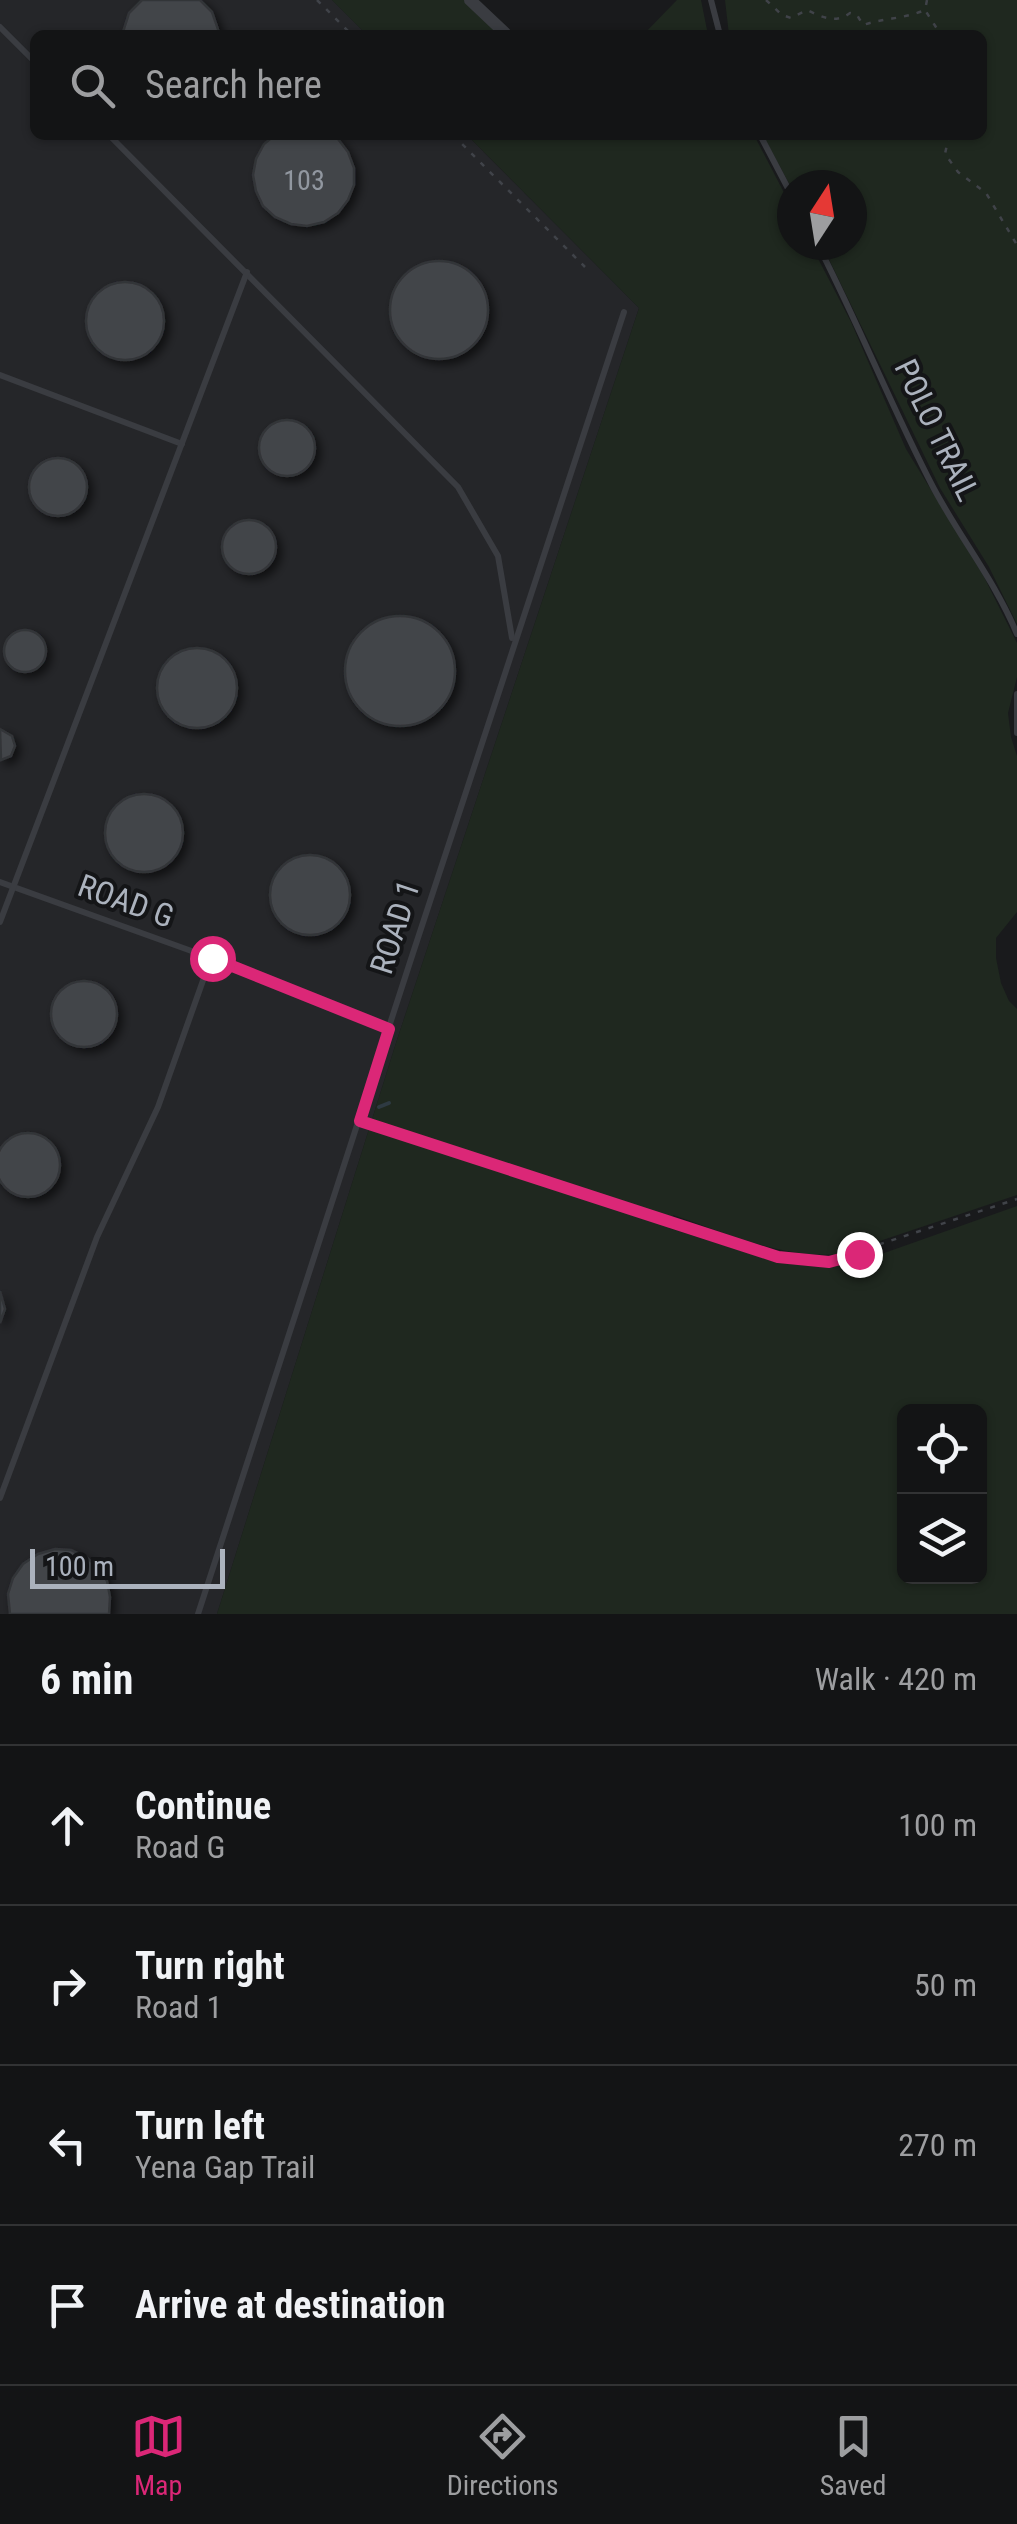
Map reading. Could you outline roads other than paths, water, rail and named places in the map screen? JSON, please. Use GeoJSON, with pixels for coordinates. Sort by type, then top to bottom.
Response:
{"type":"FeatureCollection","features":[{"type":"Feature","properties":{"kind":"street"},"geometry":{"type":"LineString","coordinates":[[470,0],[502,30]]}},
{"type":"Feature","properties":{"kind":"lane"},"geometry":{"type":"LineString","coordinates":[[711,0],[719,30]]}},
{"type":"Feature","properties":{"kind":"lane"},"geometry":{"type":"LineString","coordinates":[[0,28],[30,57]]}},
{"type":"Feature","properties":{"kind":"lane"},"geometry":{"type":"LineString","coordinates":[[114,140],[458,488],[498,556],[512,643]]}},
{"type":"Feature","properties":{"kind":"lane"},"geometry":{"type":"LineString","coordinates":[[763,140],[778,170]]}},
{"type":"Feature","properties":{"kind":"lane","name":"POLO TRAIL"},"geometry":{"type":"LineString","coordinates":[[826,260],[935,490],[1002,598],[1017,634]]}},
{"type":"Feature","properties":{"kind":"lane"},"geometry":{"type":"LineString","coordinates":[[0,922],[247,272]]}},
{"type":"Feature","properties":{"kind":"lane","name":"ROAD 1"},"geometry":{"type":"LineString","coordinates":[[198,1614],[512,643],[624,312]]}},
{"type":"Feature","properties":{"kind":"lane"},"geometry":{"type":"LineString","coordinates":[[0,375],[182,444]]}},
{"type":"Feature","properties":{"kind":"lane"},"geometry":{"type":"LineString","coordinates":[[1017,694],[1017,733]]}},
{"type":"Feature","properties":{"kind":"lane","name":"ROAD G"},"geometry":{"type":"LineString","coordinates":[[0,882],[212,958],[389,1029]]}},
{"type":"Feature","properties":{"kind":"lane"},"geometry":{"type":"LineString","coordinates":[[0,1498],[98,1237],[158,1107],[212,958]]}},
{"type":"Feature","properties":{"kind":"waterway"},"geometry":{"type":"LineString","coordinates":[[379,1107],[389,1103]]}}]}
